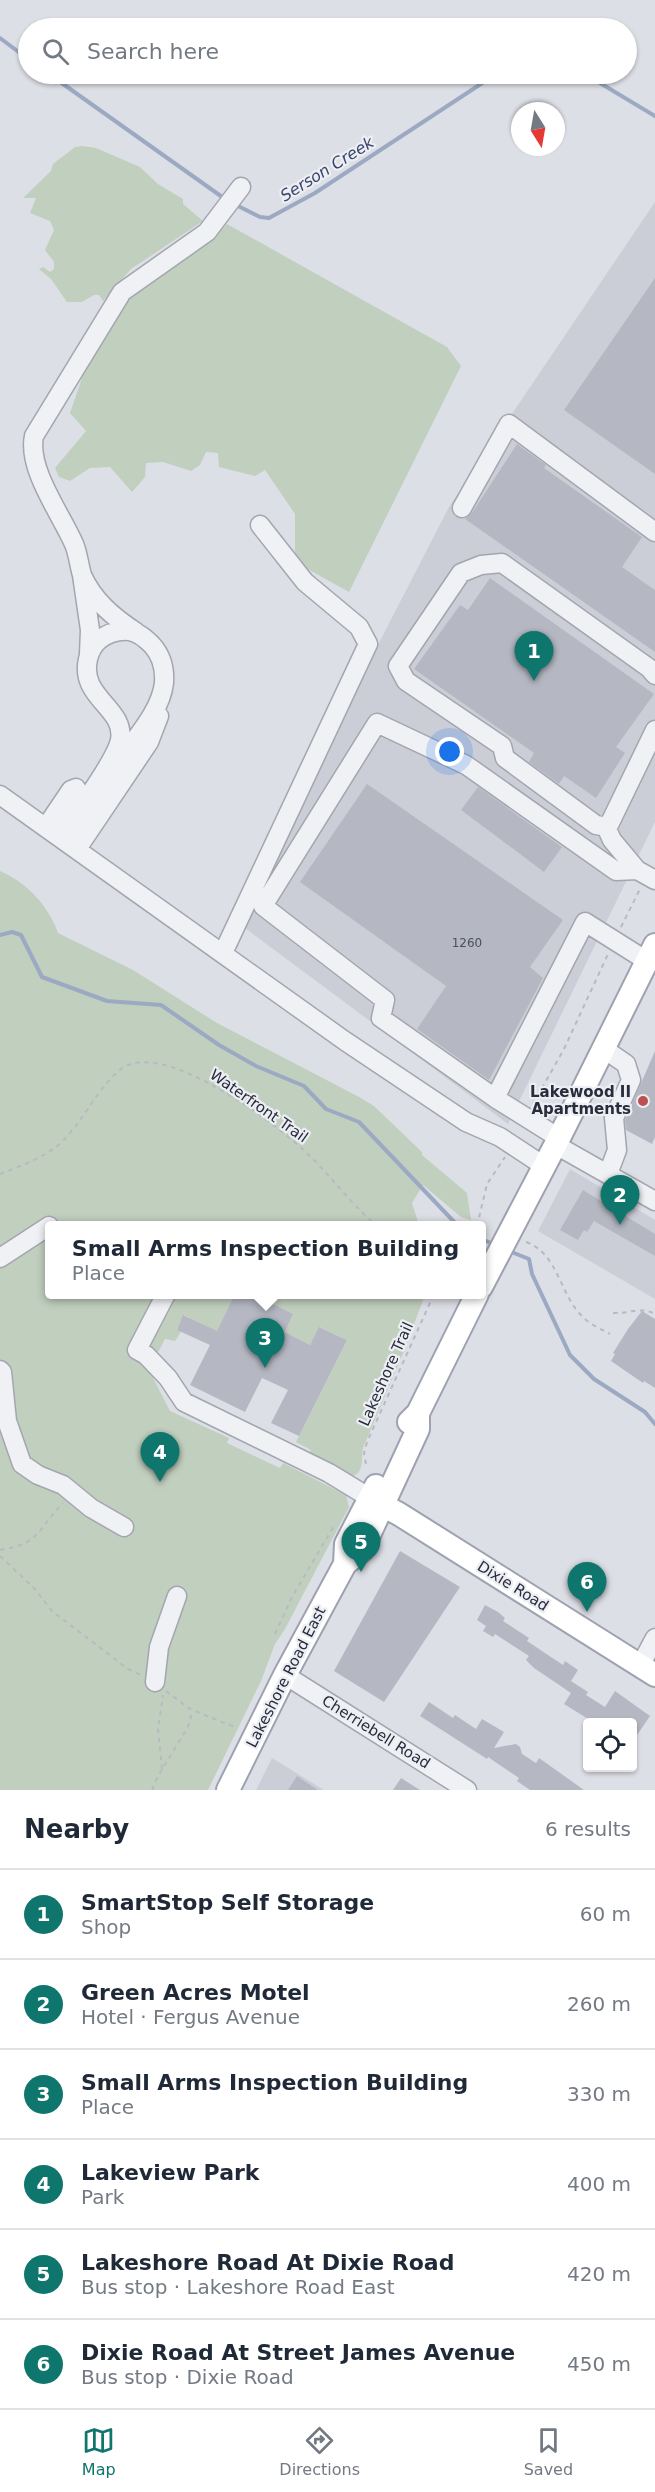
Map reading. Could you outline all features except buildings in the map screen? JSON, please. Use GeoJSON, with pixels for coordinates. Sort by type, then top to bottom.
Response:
{"type":"FeatureCollection","features":[{"type":"Feature","properties":{"kind":"main road","name":"Lakeshore Road East"},"geometry":{"type":"LineString","coordinates":[[486,1280],[516,1242],[544,1166],[651,953]]}},
{"type":"Feature","properties":{"kind":"main road","name":"Lakeshore Road East"},"geometry":{"type":"LineString","coordinates":[[228,1790],[285,1675],[345,1564],[346,1544],[377,1502],[406,1424],[418,1413],[475,1299]]}},
{"type":"Feature","properties":{"kind":"main road","name":"Dixie Road"},"geometry":{"type":"LineString","coordinates":[[377,1502],[648,1671]]}},
{"type":"Feature","properties":{"kind":"street"},"geometry":{"type":"LineString","coordinates":[[60,837],[112,758],[120,740],[116,720],[89,683],[87,669],[90,630],[82,575],[74,545],[36,462],[34,436],[122,292],[207,232],[241,187]]}},
{"type":"Feature","properties":{"kind":"street"},"geometry":{"type":"LineString","coordinates":[[462,508],[509,424],[655,532]]}},
{"type":"Feature","properties":{"kind":"street"},"geometry":{"type":"LineString","coordinates":[[223,953],[368,644],[359,627],[305,582],[260,525]]}},
{"type":"Feature","properties":{"kind":"street"},"geometry":{"type":"LineString","coordinates":[[608,827],[597,825],[505,758],[502,746],[406,681],[398,666],[461,573],[482,565],[502,563],[649,668],[655,675]]}},
{"type":"Feature","properties":{"kind":"street"},"geometry":{"type":"LineString","coordinates":[[60,837],[143,727],[164,684],[164,672],[158,652],[148,640],[113,616],[96,599],[82,575]]}},
{"type":"Feature","properties":{"kind":"street"},"geometry":{"type":"LineString","coordinates":[[89,654],[94,644],[108,634],[120,631],[136,632]]}},
{"type":"Feature","properties":{"kind":"street"},"geometry":{"type":"LineString","coordinates":[[637,870],[616,871],[466,765],[377,723],[263,906],[385,1000],[381,1018],[557,1142],[655,1201]]}},
{"type":"Feature","properties":{"kind":"street"},"geometry":{"type":"LineString","coordinates":[[647,884],[612,840],[608,827],[655,730]]}},
{"type":"Feature","properties":{"kind":"street"},"geometry":{"type":"LineString","coordinates":[[0,795],[345,1041],[466,1122],[500,1137],[544,1166]]}},
{"type":"Feature","properties":{"kind":"street"},"geometry":{"type":"LineString","coordinates":[[495,1098],[585,922],[651,953]]}},
{"type":"Feature","properties":{"kind":"street"},"geometry":{"type":"LineString","coordinates":[[604,1048],[626,1064],[631,1080],[614,1118],[617,1150],[608,1174]]}},
{"type":"Feature","properties":{"kind":"street"},"geometry":{"type":"LineString","coordinates":[[0,1258],[45,1230]]}},
{"type":"Feature","properties":{"kind":"street"},"geometry":{"type":"LineString","coordinates":[[163,1299],[137,1350],[146,1355],[168,1378],[184,1402],[329,1473],[377,1502]]}},
{"type":"Feature","properties":{"kind":"street"},"geometry":{"type":"LineString","coordinates":[[0,1370],[7,1421],[22,1464],[38,1475],[63,1485],[91,1508],[124,1527]]}},
{"type":"Feature","properties":{"kind":"street"},"geometry":{"type":"LineString","coordinates":[[154,1682],[159,1647],[177,1596]]}},
{"type":"Feature","properties":{"kind":"street"},"geometry":{"type":"LineString","coordinates":[[648,1671],[655,1638]]}},
{"type":"Feature","properties":{"kind":"street","name":"Cherriebell Road"},"geometry":{"type":"LineString","coordinates":[[285,1675],[466,1790]]}},
{"type":"Feature","properties":{"kind":"path"},"geometry":{"type":"LineString","coordinates":[[622,926],[647,884]]}},
{"type":"Feature","properties":{"kind":"path"},"geometry":{"type":"LineString","coordinates":[[531,1107],[564,1049],[609,952]]}},
{"type":"Feature","properties":{"kind":"path","name":"Waterfront Trail"},"geometry":{"type":"LineString","coordinates":[[0,1174],[38,1159],[69,1135],[106,1082],[124,1067],[148,1063],[165,1064],[177,1067],[214,1086],[295,1142],[351,1203],[371,1221]]}},
{"type":"Feature","properties":{"kind":"path"},"geometry":{"type":"LineString","coordinates":[[478,1221],[487,1184],[504,1160]]}},
{"type":"Feature","properties":{"kind":"path"},"geometry":{"type":"LineString","coordinates":[[516,1242],[542,1252],[555,1268],[572,1304],[582,1317],[610,1334]]}},
{"type":"Feature","properties":{"kind":"path","name":"Lakeshore Trail"},"geometry":{"type":"LineString","coordinates":[[366,1464],[364,1454],[367,1442],[432,1299]]}},
{"type":"Feature","properties":{"kind":"path"},"geometry":{"type":"LineString","coordinates":[[613,1313],[623,1314],[643,1309],[655,1314]]}},
{"type":"Feature","properties":{"kind":"path"},"geometry":{"type":"LineString","coordinates":[[0,1550],[15,1548],[38,1535],[56,1510],[75,1494]]}},
{"type":"Feature","properties":{"kind":"path"},"geometry":{"type":"LineString","coordinates":[[275,1634],[292,1598],[340,1516]]}},
{"type":"Feature","properties":{"kind":"path"},"geometry":{"type":"LineString","coordinates":[[0,1556],[34,1588],[52,1611],[128,1669],[154,1682]]}},
{"type":"Feature","properties":{"kind":"path"},"geometry":{"type":"LineString","coordinates":[[162,1769],[158,1729],[164,1689],[190,1709],[237,1728]]}},
{"type":"Feature","properties":{"kind":"path"},"geometry":{"type":"LineString","coordinates":[[152,1790],[188,1727],[191,1719],[190,1709]]}},
{"type":"Feature","properties":{"kind":"shaded area"},"geometry":{"type":"Polygon","coordinates":[[[655,202],[655,822],[508,1124],[245,928],[366,668],[449,507],[655,202]]]}},
{"type":"Feature","properties":{"kind":"shaded area"},"geometry":{"type":"Polygon","coordinates":[[[570,1169],[655,1220],[655,1299],[538,1231],[570,1169]]]}},
{"type":"Feature","properties":{"kind":"shaded area"},"geometry":{"type":"Polygon","coordinates":[[[272,1758],[324,1790],[256,1790],[272,1758]]]}},
{"type":"Feature","properties":{"kind":"green space"},"geometry":{"type":"Polygon","coordinates":[[[75,147],[96,148],[140,167],[158,184],[183,199],[183,204],[203,221],[131,269],[103,301],[99,295],[94,295],[82,302],[67,302],[51,279],[39,269],[43,267],[50,272],[54,269],[54,262],[45,250],[54,230],[50,221],[30,213],[36,198],[23,198],[51,171],[53,164],[75,147]]]}},
{"type":"Feature","properties":{"kind":"green space"},"geometry":{"type":"Polygon","coordinates":[[[227,224],[447,347],[461,366],[349,592],[295,562],[295,514],[265,470],[255,476],[219,467],[218,453],[206,452],[200,465],[191,471],[163,462],[146,463],[145,477],[132,492],[110,467],[90,468],[70,481],[59,477],[55,468],[86,431],[70,413],[84,372],[128,299],[217,235],[227,224]]]}},
{"type":"Feature","properties":{"kind":"green space"},"geometry":{"type":"Polygon","coordinates":[[[0,871],[27,888],[43,904],[58,933],[133,970],[217,1023],[374,1106],[422,1152],[422,1155],[467,1193],[471,1220],[461,1217],[423,1185],[412,1203],[418,1221],[45,1221],[45,1299],[233,1299],[217,1332],[184,1315],[177,1329],[181,1332],[175,1341],[165,1339],[149,1370],[170,1411],[229,1438],[227,1443],[280,1468],[283,1463],[346,1495],[349,1507],[275,1644],[261,1681],[208,1790],[0,1790],[0,871]]]}},
{"type":"Feature","properties":{"kind":"green space"},"geometry":{"type":"Polygon","coordinates":[[[261,1299],[424,1299],[363,1448],[360,1470],[354,1476],[349,1477],[306,1458],[311,1450],[296,1442],[347,1340],[320,1327],[310,1345],[285,1332],[293,1314],[261,1299]]]}},
{"type":"Feature","properties":{"kind":"waterway","name":"Serson Creek"},"geometry":{"type":"LineString","coordinates":[[0,38],[18,52]]}},
{"type":"Feature","properties":{"kind":"waterway","name":"Serson Creek"},"geometry":{"type":"LineString","coordinates":[[63,84],[225,199]]}},
{"type":"Feature","properties":{"kind":"waterway","name":"Serson Creek"},"geometry":{"type":"LineString","coordinates":[[234,204],[260,217],[269,218],[315,193],[481,84]]}},
{"type":"Feature","properties":{"kind":"waterway","name":"Serson Creek"},"geometry":{"type":"LineString","coordinates":[[602,84],[655,116]]}},
{"type":"Feature","properties":{"kind":"waterway"},"geometry":{"type":"LineString","coordinates":[[0,935],[12,932],[21,935],[42,977],[107,1001],[161,1005],[219,1045],[256,1066],[304,1086],[326,1109],[359,1122],[453,1221]]}},
{"type":"Feature","properties":{"kind":"waterway"},"geometry":{"type":"LineString","coordinates":[[486,1241],[494,1244]]}},
{"type":"Feature","properties":{"kind":"waterway"},"geometry":{"type":"LineString","coordinates":[[509,1251],[529,1259],[532,1274],[570,1355],[594,1379],[645,1412],[655,1424]]}},
{"type":"Feature","properties":{"kind":"place","name":"SmartStop Self Storage"},"geometry":{"type":"Point","coordinates":[534,681]}},
{"type":"Feature","properties":{"kind":"place","name":"Lakewood II Apartments"},"geometry":{"type":"Point","coordinates":[643,1101]}},
{"type":"Feature","properties":{"kind":"place","name":"Green Acres Motel"},"geometry":{"type":"Point","coordinates":[620,1225]}},
{"type":"Feature","properties":{"kind":"place","name":"Small Arms Inspection Building"},"geometry":{"type":"Point","coordinates":[265,1368]}},
{"type":"Feature","properties":{"kind":"place","name":"Lakeview Park"},"geometry":{"type":"Point","coordinates":[160,1482]}},
{"type":"Feature","properties":{"kind":"place","name":"Lakeshore Road At Dixie Road"},"geometry":{"type":"Point","coordinates":[361,1572]}},
{"type":"Feature","properties":{"kind":"place","name":"Dixie Road At Street James Avenue"},"geometry":{"type":"Point","coordinates":[587,1612]}}]}
